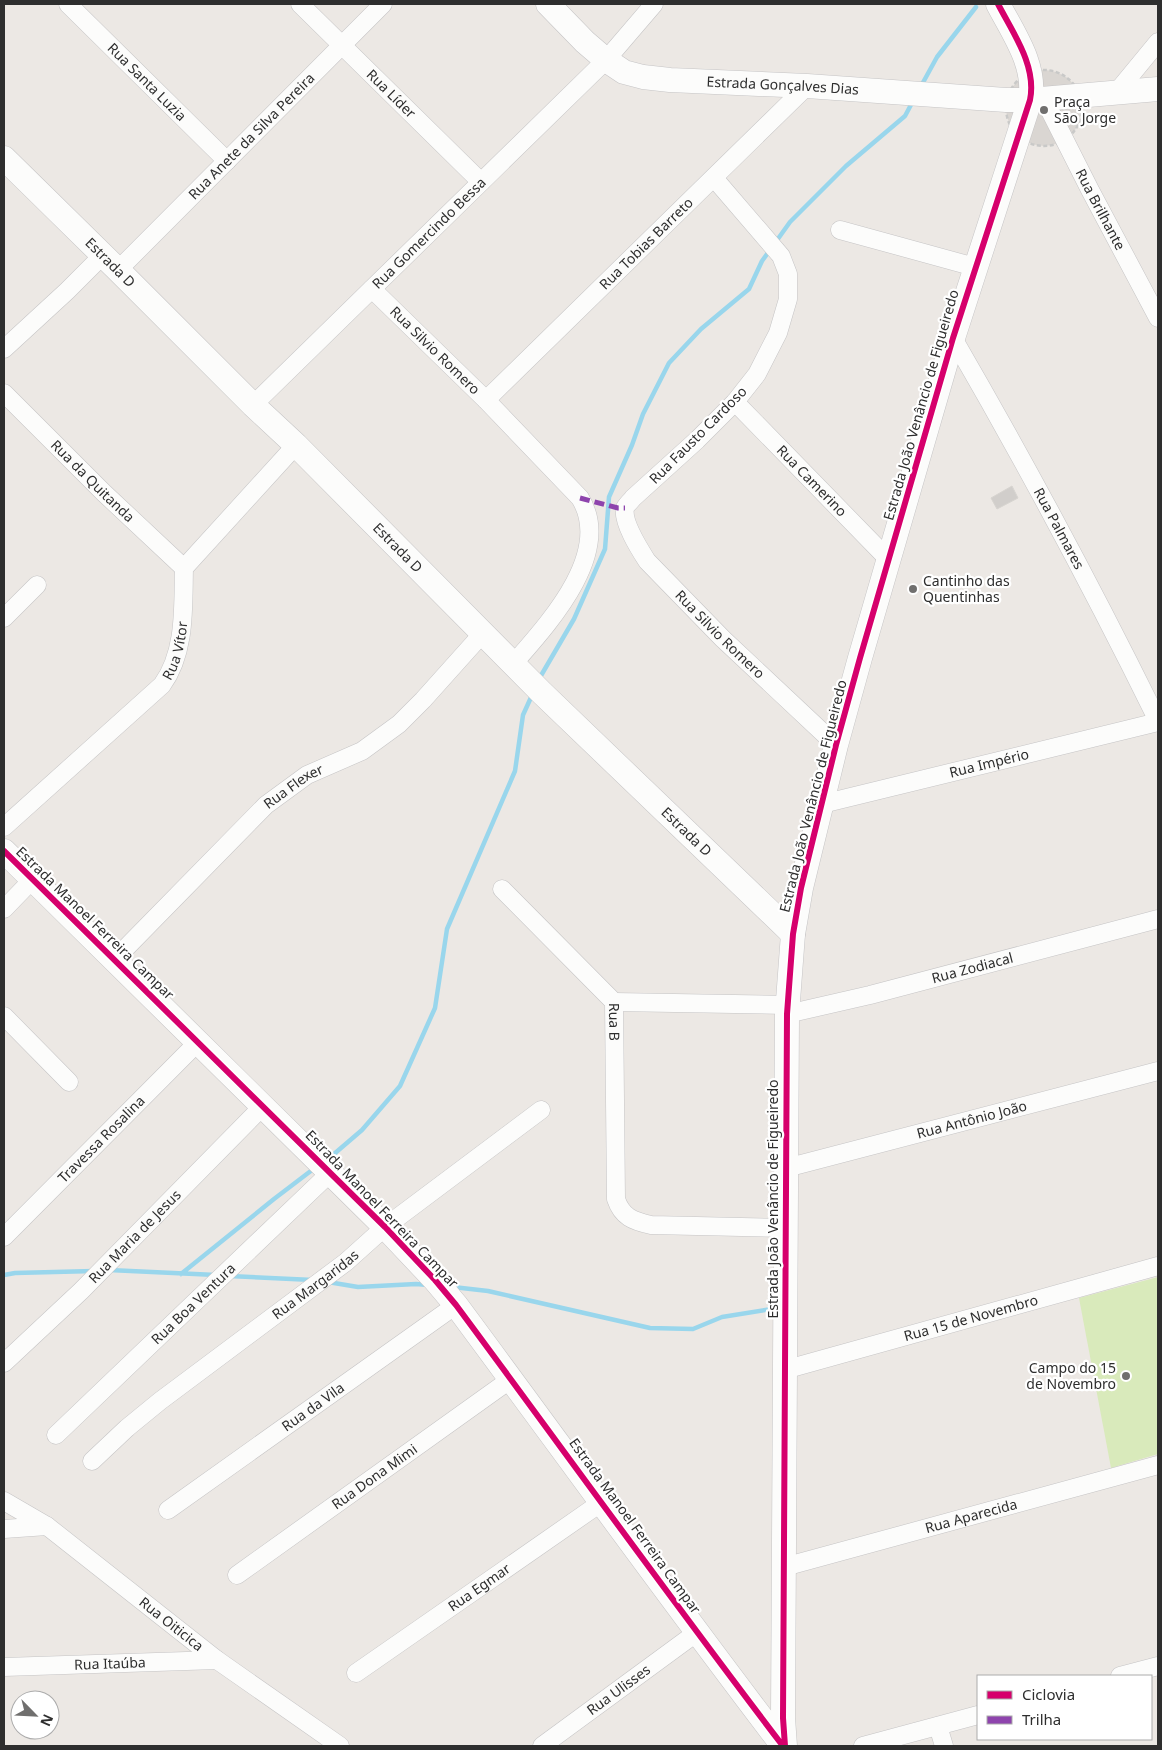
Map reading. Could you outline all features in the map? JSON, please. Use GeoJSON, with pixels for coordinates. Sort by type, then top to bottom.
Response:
{"type":"FeatureCollection","features":[{"type":"Feature","properties":{"kind":"street","name":"Rua Santa Luzia"},"geometry":{"type":"LineString","coordinates":[[68,4],[227,161]]}},
{"type":"Feature","properties":{"kind":"street","name":"Rua Líder"},"geometry":{"type":"LineString","coordinates":[[300,4],[481,182]]}},
{"type":"Feature","properties":{"kind":"street","name":"Rua Anete da Silva Pereira"},"geometry":{"type":"LineString","coordinates":[[4,349],[68,291],[111,262],[227,161],[383,4]]}},
{"type":"Feature","properties":{"kind":"street","name":"Estrada Gonçalves Dias"},"geometry":{"type":"LineString","coordinates":[[548,4],[585,42],[606,60],[624,72],[643,77],[1006,100],[1158,89]]}},
{"type":"Feature","properties":{"kind":"street","name":"Rua Gomercindo Bessa"},"geometry":{"type":"LineString","coordinates":[[253,405],[606,60],[654,4]]}},
{"type":"Feature","properties":{"kind":"street","name":"Estrada João Venâncio de Figueiredo"},"geometry":{"type":"LineString","coordinates":[[784,1746],[784,1370],[787,1009],[793,934],[801,888],[836,745],[953,338],[975,267],[1037,99],[1026,61],[998,4]]}},
{"type":"Feature","properties":{"kind":"street"},"geometry":{"type":"LineString","coordinates":[[1116,92],[1158,42]]}},
{"type":"Feature","properties":{"kind":"street","name":"Rua Tobias Barreto"},"geometry":{"type":"LineString","coordinates":[[486,400],[807,86]]}},
{"type":"Feature","properties":{"kind":"street","name":"Rua Brilhante"},"geometry":{"type":"LineString","coordinates":[[1037,99],[1090,190],[1158,318]]}},
{"type":"Feature","properties":{"kind":"street","name":"Estrada D"},"geometry":{"type":"LineString","coordinates":[[4,158],[111,262],[253,405],[296,445],[542,693],[793,934]]}},
{"type":"Feature","properties":{"kind":"street","name":"Rua Fausto Cardoso"},"geometry":{"type":"LineString","coordinates":[[625,508],[633,498],[697,440],[735,402],[757,374],[778,333],[784,315],[789,286],[788,274],[781,256],[714,178]]}},
{"type":"Feature","properties":{"kind":"street"},"geometry":{"type":"LineString","coordinates":[[840,230],[975,267]]}},
{"type":"Feature","properties":{"kind":"street","name":"Rua Silvio Romero"},"geometry":{"type":"LineString","coordinates":[[372,289],[486,400],[580,498],[587,509],[589,534],[581,569],[553,618],[518,667]]}},
{"type":"Feature","properties":{"kind":"street","name":"Rua Palmares"},"geometry":{"type":"LineString","coordinates":[[953,338],[1009,435],[1100,603],[1158,721]]}},
{"type":"Feature","properties":{"kind":"street","name":"Rua da Quitanda"},"geometry":{"type":"LineString","coordinates":[[4,393],[104,493],[184,568]]}},
{"type":"Feature","properties":{"kind":"street","name":"Rua Camerino"},"geometry":{"type":"LineString","coordinates":[[735,402],[889,560]]}},
{"type":"Feature","properties":{"kind":"street"},"geometry":{"type":"LineString","coordinates":[[184,568],[296,445]]}},
{"type":"Feature","properties":{"kind":"street","name":"Rua Silvio Romero"},"geometry":{"type":"LineString","coordinates":[[625,508],[631,532],[647,561],[723,639],[836,745]]}},
{"type":"Feature","properties":{"kind":"street","name":"Rua Vítor"},"geometry":{"type":"LineString","coordinates":[[4,827],[162,685],[169,675],[178,654],[183,607],[184,568]]}},
{"type":"Feature","properties":{"kind":"street"},"geometry":{"type":"LineString","coordinates":[[4,618],[37,585]]}},
{"type":"Feature","properties":{"kind":"street","name":"Rua Flexer"},"geometry":{"type":"LineString","coordinates":[[116,959],[266,805],[307,775],[362,751],[399,724],[483,633]]}},
{"type":"Feature","properties":{"kind":"street","name":"Rua Império"},"geometry":{"type":"LineString","coordinates":[[822,804],[1158,721]]}},
{"type":"Feature","properties":{"kind":"street","name":"Estrada Manoel Ferreira Campar"},"geometry":{"type":"LineString","coordinates":[[4,851],[331,1172],[435,1280],[455,1303],[512,1379],[696,1633],[784,1746]]}},
{"type":"Feature","properties":{"kind":"street"},"geometry":{"type":"LineString","coordinates":[[4,909],[32,880]]}},
{"type":"Feature","properties":{"kind":"street","name":"Rua B"},"geometry":{"type":"LineString","coordinates":[[502,889],[614,1002],[616,1199],[624,1215],[631,1220],[651,1225],[785,1228]]}},
{"type":"Feature","properties":{"kind":"street","name":"Rua Zodiacal"},"geometry":{"type":"LineString","coordinates":[[614,1002],[787,1009],[870,995],[1158,919]]}},
{"type":"Feature","properties":{"kind":"street"},"geometry":{"type":"LineString","coordinates":[[4,1016],[68,1082]]}},
{"type":"Feature","properties":{"kind":"street","name":"Travessa Rosalina"},"geometry":{"type":"LineString","coordinates":[[4,1237],[198,1042]]}},
{"type":"Feature","properties":{"kind":"street","name":"Rua Antônio João"},"geometry":{"type":"LineString","coordinates":[[786,1168],[1158,1071]]}},
{"type":"Feature","properties":{"kind":"street","name":"Rua Maria de Jesus"},"geometry":{"type":"LineString","coordinates":[[4,1363],[81,1291],[263,1106]]}},
{"type":"Feature","properties":{"kind":"street","name":"Rua Margaridas"},"geometry":{"type":"LineString","coordinates":[[92,1461],[127,1428],[160,1401],[346,1262],[385,1226],[542,1110]]}},
{"type":"Feature","properties":{"kind":"street","name":"Rua Boa Ventura"},"geometry":{"type":"LineString","coordinates":[[56,1435],[331,1172]]}},
{"type":"Feature","properties":{"kind":"street","name":"Rua 15 de Novembro"},"geometry":{"type":"LineString","coordinates":[[784,1370],[1158,1266]]}},
{"type":"Feature","properties":{"kind":"street","name":"Rua da Vila"},"geometry":{"type":"LineString","coordinates":[[168,1510],[455,1303]]}},
{"type":"Feature","properties":{"kind":"street","name":"Rua Dona Mimi"},"geometry":{"type":"LineString","coordinates":[[237,1575],[512,1379]]}},
{"type":"Feature","properties":{"kind":"street","name":"Rua Aparecida"},"geometry":{"type":"LineString","coordinates":[[784,1567],[1158,1465]]}},
{"type":"Feature","properties":{"kind":"street","name":"Rua Oiticica"},"geometry":{"type":"LineString","coordinates":[[4,1501],[47,1526],[217,1660],[340,1746]]}},
{"type":"Feature","properties":{"kind":"street","name":"Rua Egmar"},"geometry":{"type":"LineString","coordinates":[[356,1673],[602,1502]]}},
{"type":"Feature","properties":{"kind":"street"},"geometry":{"type":"LineString","coordinates":[[4,1529],[47,1526]]}},
{"type":"Feature","properties":{"kind":"street","name":"Rua Ulisses"},"geometry":{"type":"LineString","coordinates":[[542,1746],[696,1633]]}},
{"type":"Feature","properties":{"kind":"street","name":"Rua Itaúba"},"geometry":{"type":"LineString","coordinates":[[4,1667],[217,1660]]}},
{"type":"Feature","properties":{"kind":"street"},"geometry":{"type":"LineString","coordinates":[[1124,1675],[1158,1666]]}},
{"type":"Feature","properties":{"kind":"street"},"geometry":{"type":"LineString","coordinates":[[863,1746],[977,1715]]}},
{"type":"Feature","properties":{"kind":"street"},"geometry":{"type":"LineString","coordinates":[[938,1726],[944,1746]]}},
{"type":"Feature","properties":{"kind":"green space","name":"Campo do 15 de Novembro"},"geometry":{"type":"Polygon","coordinates":[[[1158,1277],[1158,1454],[1111,1468],[1079,1298],[1158,1277]]]}},
{"type":"Feature","properties":{"kind":"shaded area","name":"Praça São Jorge"},"geometry":{"type":"Polygon","coordinates":[[[1044,70],[1059,73],[1071,81],[1079,93],[1082,108],[1079,123],[1071,135],[1059,143],[1044,146],[1029,143],[1017,135],[1009,123],[1006,108],[1009,93],[1017,81],[1029,73],[1044,70]]]}},
{"type":"Feature","properties":{"kind":"building"},"geometry":{"type":"Polygon","coordinates":[[[1012,486],[1018,498],[997,509],[991,498],[1012,486]]]}},
{"type":"Feature","properties":{"kind":"waterway"},"geometry":{"type":"LineString","coordinates":[[920,88],[937,57],[976,7]]}},
{"type":"Feature","properties":{"kind":"waterway"},"geometry":{"type":"LineString","coordinates":[[775,243],[790,222],[846,166],[905,116],[913,101]]}},
{"type":"Feature","properties":{"kind":"waterway"},"geometry":{"type":"LineString","coordinates":[[539,679],[574,619],[605,549],[609,497],[632,445],[643,414],[669,363],[701,329],[749,289],[762,261],[770,250]]}},
{"type":"Feature","properties":{"kind":"waterway"},"geometry":{"type":"LineString","coordinates":[[327,1160],[362,1130],[400,1086],[435,1008],[447,929],[515,771],[523,715],[533,693]]}},
{"type":"Feature","properties":{"kind":"waterway"},"geometry":{"type":"LineString","coordinates":[[181,1274],[316,1167]]}},
{"type":"Feature","properties":{"kind":"waterway"},"geometry":{"type":"LineString","coordinates":[[109,1270],[216,1275]]}},
{"type":"Feature","properties":{"kind":"waterway"},"geometry":{"type":"LineString","coordinates":[[4,1275],[15,1273],[94,1271]]}},
{"type":"Feature","properties":{"kind":"waterway"},"geometry":{"type":"LineString","coordinates":[[229,1276],[313,1280]]}},
{"type":"Feature","properties":{"kind":"waterway"},"geometry":{"type":"LineString","coordinates":[[328,1282],[358,1287],[428,1285]]}},
{"type":"Feature","properties":{"kind":"waterway"},"geometry":{"type":"LineString","coordinates":[[453,1287],[488,1291],[650,1328],[693,1329],[722,1317],[778,1308]]}},
{"type":"Feature","properties":{"kind":"marked path"},"geometry":{"type":"LineString","coordinates":[[580,498],[618,508],[625,508]]}},
{"type":"Feature","properties":{"kind":"cycle path"},"geometry":{"type":"LineString","coordinates":[[785,1746],[783,1718],[787,1014],[793,934],[801,888],[836,745],[860,658],[953,338],[1030,100],[1031,87],[1027,62],[1017,38],[998,4]]}},
{"type":"Feature","properties":{"kind":"cycle path"},"geometry":{"type":"LineString","coordinates":[[4,851],[385,1227],[435,1280],[456,1305],[659,1582],[783,1746]]}},
{"type":"Feature","properties":{"kind":"place","name":"Praça São Jorge"},"geometry":{"type":"Point","coordinates":[1044,110]}},
{"type":"Feature","properties":{"kind":"place","name":"Cantinho das Quentinhas"},"geometry":{"type":"Point","coordinates":[913,589]}},
{"type":"Feature","properties":{"kind":"place","name":"Campo do 15 de Novembro"},"geometry":{"type":"Point","coordinates":[1126,1376]}}]}
